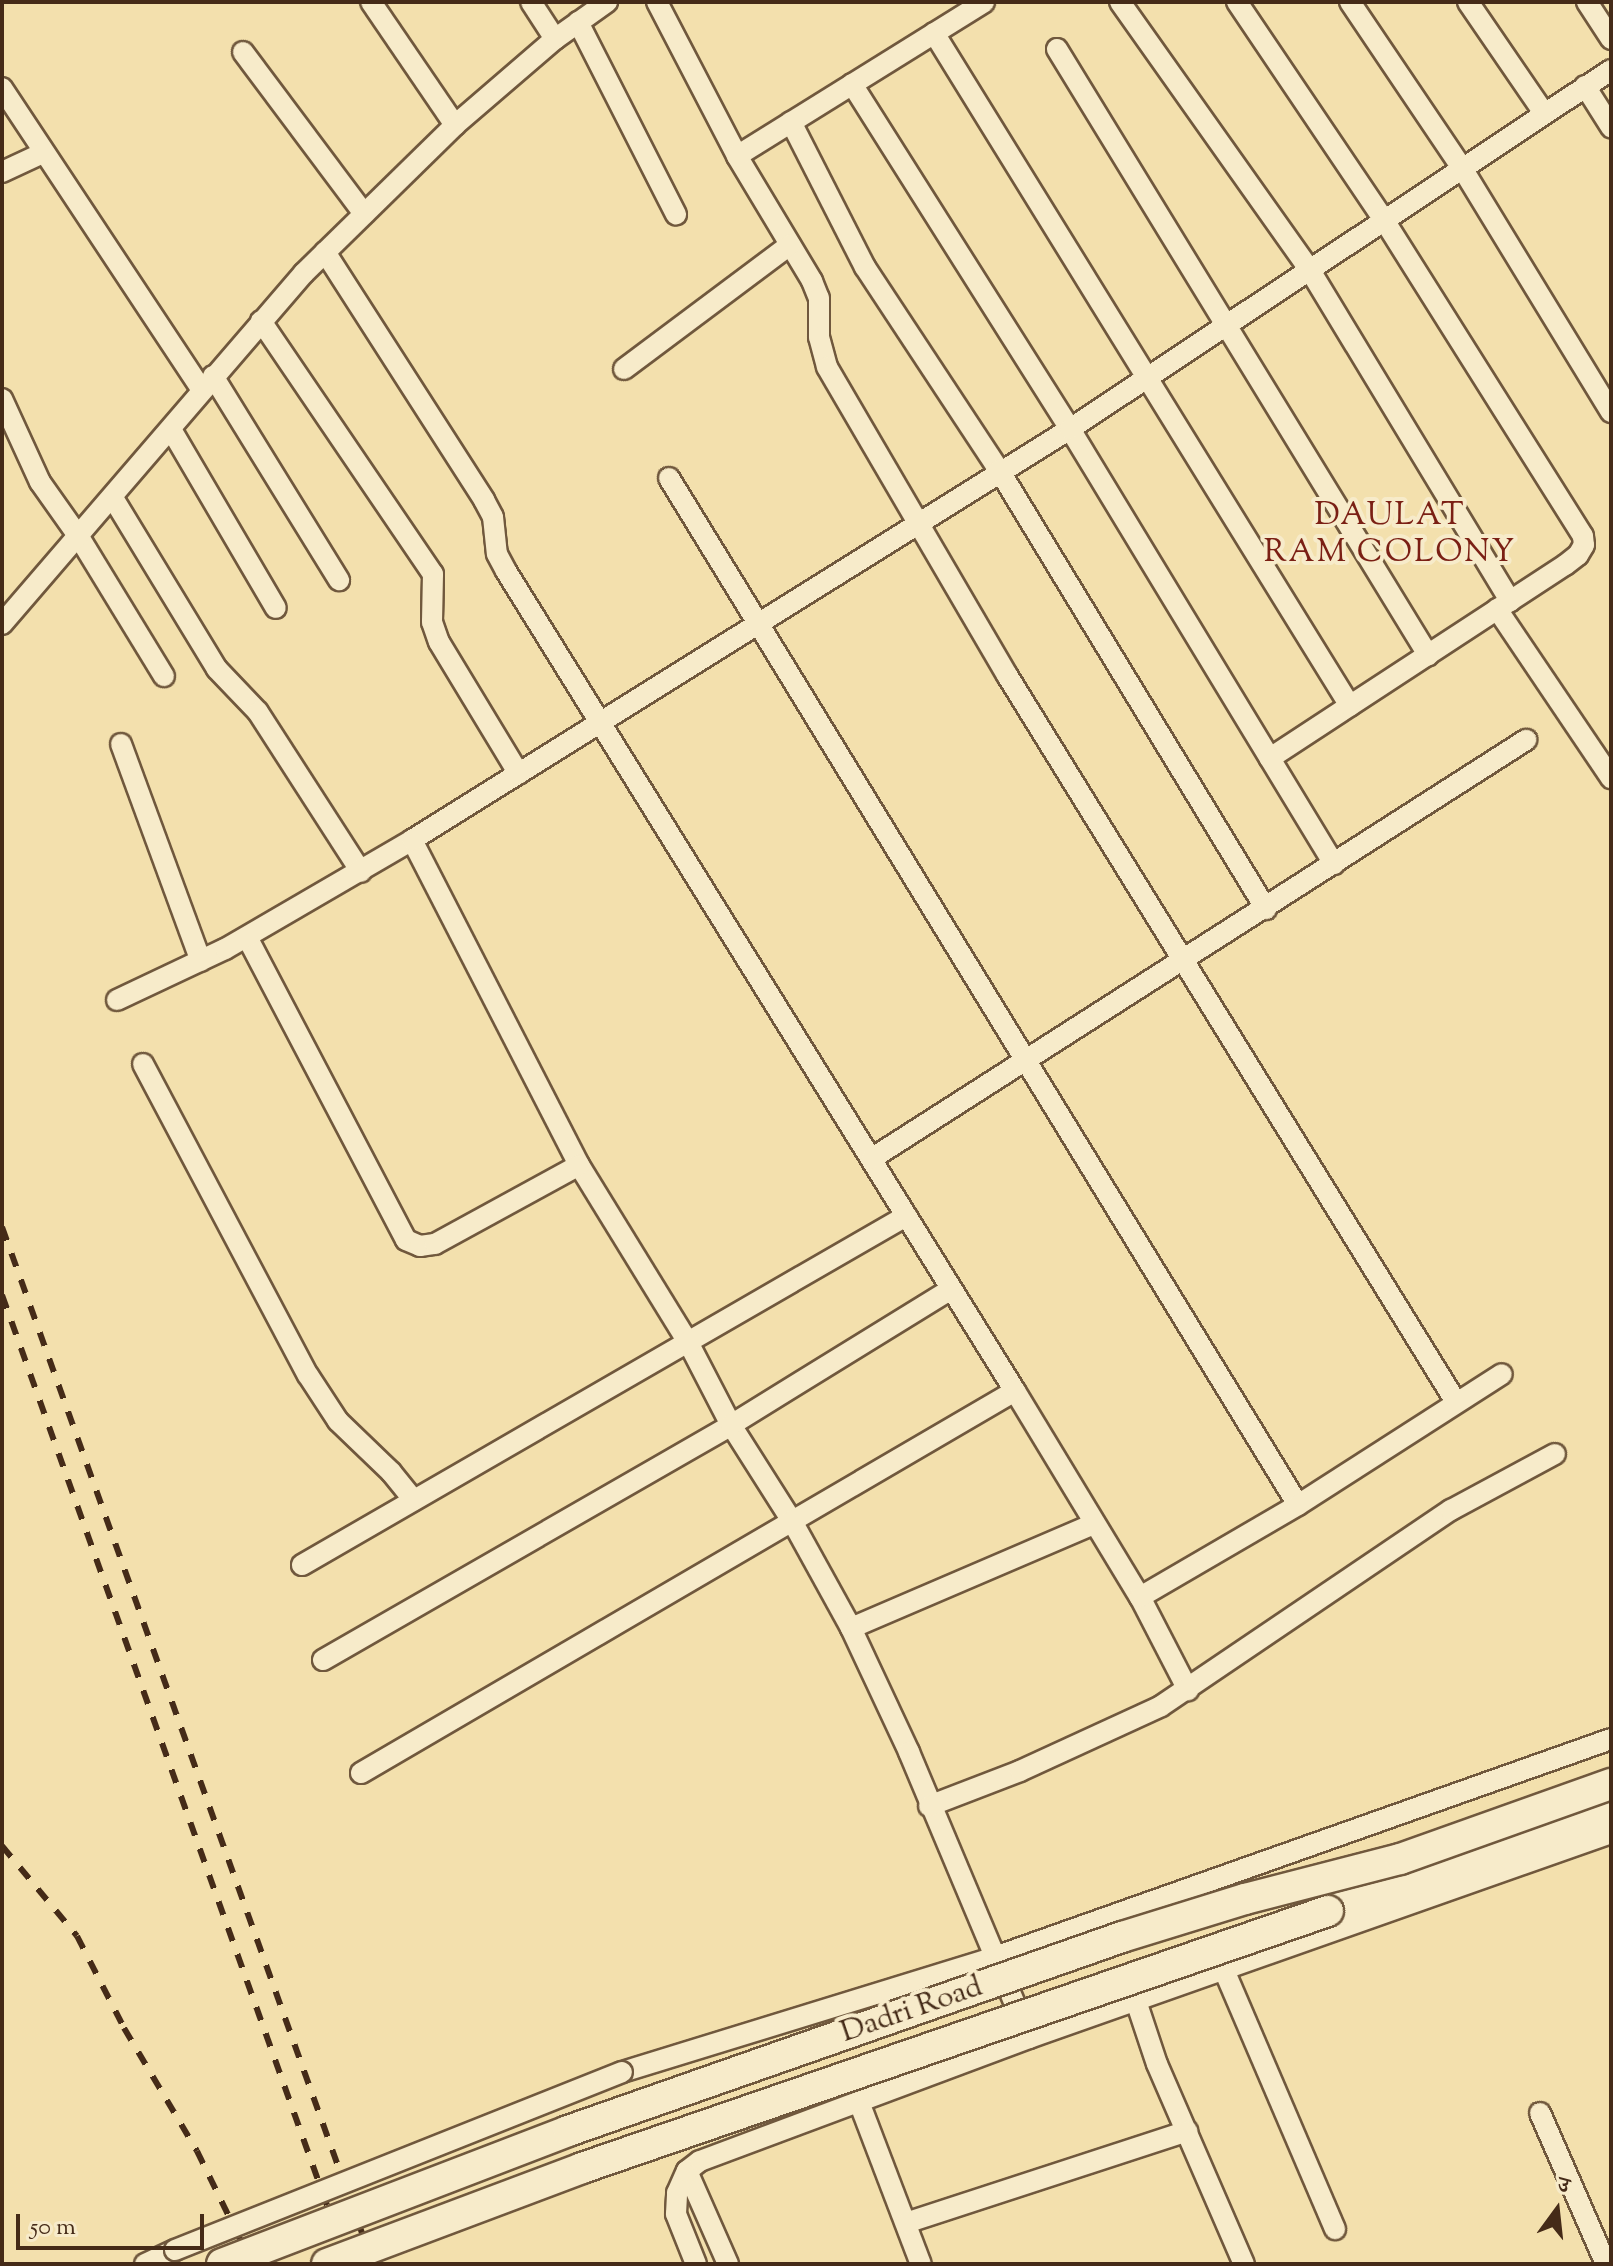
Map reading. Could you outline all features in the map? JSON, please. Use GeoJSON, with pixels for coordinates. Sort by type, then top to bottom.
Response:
{"type":"FeatureCollection","features":[{"type":"Feature","properties":{"kind":"street"},"geometry":{"type":"LineString","coordinates":[[371,2],[455,125]]}},
{"type":"Feature","properties":{"kind":"street"},"geometry":{"type":"LineString","coordinates":[[531,2],[555,39]]}},
{"type":"Feature","properties":{"kind":"street"},"geometry":{"type":"LineString","coordinates":[[2,624],[172,431],[207,382],[325,252],[455,125],[555,39],[607,2]]}},
{"type":"Feature","properties":{"kind":"street"},"geometry":{"type":"LineString","coordinates":[[657,2],[737,156],[819,298],[819,337],[827,367],[1007,675],[1456,1402]]}},
{"type":"Feature","properties":{"kind":"street"},"geometry":{"type":"LineString","coordinates":[[737,156],[984,2]]}},
{"type":"Feature","properties":{"kind":"street"},"geometry":{"type":"LineString","coordinates":[[1120,2],[1311,272],[1504,605],[1611,778]]}},
{"type":"Feature","properties":{"kind":"street"},"geometry":{"type":"LineString","coordinates":[[1237,2],[1384,220],[1583,536],[1578,555],[1270,758]]}},
{"type":"Feature","properties":{"kind":"street"},"geometry":{"type":"LineString","coordinates":[[1350,2],[1462,168],[1611,412]]}},
{"type":"Feature","properties":{"kind":"street"},"geometry":{"type":"LineString","coordinates":[[1468,2],[1544,113]]}},
{"type":"Feature","properties":{"kind":"street"},"geometry":{"type":"LineString","coordinates":[[1587,2],[1611,39]]}},
{"type":"Feature","properties":{"kind":"street"},"geometry":{"type":"LineString","coordinates":[[578,22],[676,214]]}},
{"type":"Feature","properties":{"kind":"street"},"geometry":{"type":"LineString","coordinates":[[934,33],[1149,376],[1350,706]]}},
{"type":"Feature","properties":{"kind":"street"},"geometry":{"type":"LineString","coordinates":[[1057,49],[1428,655]]}},
{"type":"Feature","properties":{"kind":"street"},"geometry":{"type":"LineString","coordinates":[[243,52],[364,214]]}},
{"type":"Feature","properties":{"kind":"street"},"geometry":{"type":"LineString","coordinates":[[117,1000],[247,937],[361,872],[519,774],[999,470],[1070,429],[1311,272],[1611,70]]}},
{"type":"Feature","properties":{"kind":"street"},"geometry":{"type":"LineString","coordinates":[[852,84],[1070,429],[1334,864]]}},
{"type":"Feature","properties":{"kind":"street"},"geometry":{"type":"LineString","coordinates":[[1585,86],[1611,127]]}},
{"type":"Feature","properties":{"kind":"street"},"geometry":{"type":"LineString","coordinates":[[2,88],[43,153],[207,382],[339,580]]}},
{"type":"Feature","properties":{"kind":"street"},"geometry":{"type":"LineString","coordinates":[[791,122],[865,267],[999,470],[1266,909]]}},
{"type":"Feature","properties":{"kind":"street"},"geometry":{"type":"LineString","coordinates":[[2,172],[43,153]]}},
{"type":"Feature","properties":{"kind":"street"},"geometry":{"type":"LineString","coordinates":[[624,369],[790,245]]}},
{"type":"Feature","properties":{"kind":"street"},"geometry":{"type":"LineString","coordinates":[[325,252],[484,500],[493,517],[497,554],[506,571],[1015,1391],[1140,1597],[1188,1690]]}},
{"type":"Feature","properties":{"kind":"street"},"geometry":{"type":"LineString","coordinates":[[261,321],[433,574],[432,622],[439,642],[519,774]]}},
{"type":"Feature","properties":{"kind":"street"},"geometry":{"type":"LineString","coordinates":[[2,399],[40,482],[79,537],[164,676]]}},
{"type":"Feature","properties":{"kind":"street"},"geometry":{"type":"LineString","coordinates":[[172,431],[276,608]]}},
{"type":"Feature","properties":{"kind":"street"},"geometry":{"type":"LineString","coordinates":[[669,478],[1298,1505]]}},
{"type":"Feature","properties":{"kind":"street"},"geometry":{"type":"LineString","coordinates":[[113,498],[217,669],[258,712],[361,872]]}},
{"type":"Feature","properties":{"kind":"street"},"geometry":{"type":"LineString","coordinates":[[871,1159],[1526,740]]}},
{"type":"Feature","properties":{"kind":"street"},"geometry":{"type":"LineString","coordinates":[[121,744],[201,961]]}},
{"type":"Feature","properties":{"kind":"street"},"geometry":{"type":"LineString","coordinates":[[412,840],[579,1165],[688,1342],[731,1425],[792,1521],[851,1628],[909,1752],[929,1806],[1029,2038]]}},
{"type":"Feature","properties":{"kind":"street"},"geometry":{"type":"LineString","coordinates":[[247,937],[406,1240],[420,1246],[435,1244],[579,1165]]}},
{"type":"Feature","properties":{"kind":"street"},"geometry":{"type":"LineString","coordinates":[[143,1064],[308,1375],[338,1421],[391,1472],[414,1500]]}},
{"type":"Feature","properties":{"kind":"street"},"geometry":{"type":"LineString","coordinates":[[302,1565],[906,1216]]}},
{"type":"Feature","properties":{"kind":"street"},"geometry":{"type":"LineString","coordinates":[[323,1660],[731,1425],[951,1289]]}},
{"type":"Feature","properties":{"kind":"street"},"geometry":{"type":"LineString","coordinates":[[1140,1597],[1298,1505],[1502,1374]]}},
{"type":"Feature","properties":{"kind":"street"},"geometry":{"type":"LineString","coordinates":[[361,1773],[1015,1391]]}},
{"type":"Feature","properties":{"kind":"street"},"geometry":{"type":"LineString","coordinates":[[929,1806],[1020,1771],[1140,1717],[1188,1690],[1487,1487],[1555,1454]]}},
{"type":"Feature","properties":{"kind":"street"},"geometry":{"type":"LineString","coordinates":[[851,1628],[1094,1524]]}},
{"type":"Feature","properties":{"kind":"street"},"geometry":{"type":"LineString","coordinates":[[145,2264],[622,2072],[995,1957],[1611,1739]]}},
{"type":"Feature","properties":{"kind":"street","name":"Dadri Road"},"geometry":{"type":"LineString","coordinates":[[222,2264],[568,2131],[1122,1937],[1245,1899],[1400,1859],[1611,1784]]}},
{"type":"Feature","properties":{"kind":"street","name":"Dadri Road"},"geometry":{"type":"LineString","coordinates":[[327,2264],[582,2168],[1328,1911],[1611,1809]]}},
{"type":"Feature","properties":{"kind":"street"},"geometry":{"type":"LineString","coordinates":[[696,2264],[676,2214],[677,2193],[687,2171],[700,2161],[1029,2038],[1611,1833]]}},
{"type":"Feature","properties":{"kind":"street"},"geometry":{"type":"LineString","coordinates":[[1224,1970],[1335,2229]]}},
{"type":"Feature","properties":{"kind":"street"},"geometry":{"type":"LineString","coordinates":[[1136,2001],[1157,2064],[1244,2264]]}},
{"type":"Feature","properties":{"kind":"street"},"geometry":{"type":"LineString","coordinates":[[859,2102],[921,2264]]}},
{"type":"Feature","properties":{"kind":"street"},"geometry":{"type":"LineString","coordinates":[[1540,2113],[1606,2264]]}},
{"type":"Feature","properties":{"kind":"street"},"geometry":{"type":"LineString","coordinates":[[906,2223],[1187,2131]]}},
{"type":"Feature","properties":{"kind":"street"},"geometry":{"type":"LineString","coordinates":[[687,2171],[728,2264]]}},
{"type":"Feature","properties":{"kind":"railway"},"geometry":{"type":"LineString","coordinates":[[2,1227],[373,2264]]}},
{"type":"Feature","properties":{"kind":"railway"},"geometry":{"type":"LineString","coordinates":[[2,1295],[348,2264]]}},
{"type":"Feature","properties":{"kind":"railway"},"geometry":{"type":"LineString","coordinates":[[2,1846],[77,1936],[124,2028],[197,2151],[252,2264]]}},
{"type":"Feature","properties":{"kind":"district","name":"DAULAT RAM COLONY"},"geometry":{"type":"Point","coordinates":[1390,536]}}]}
